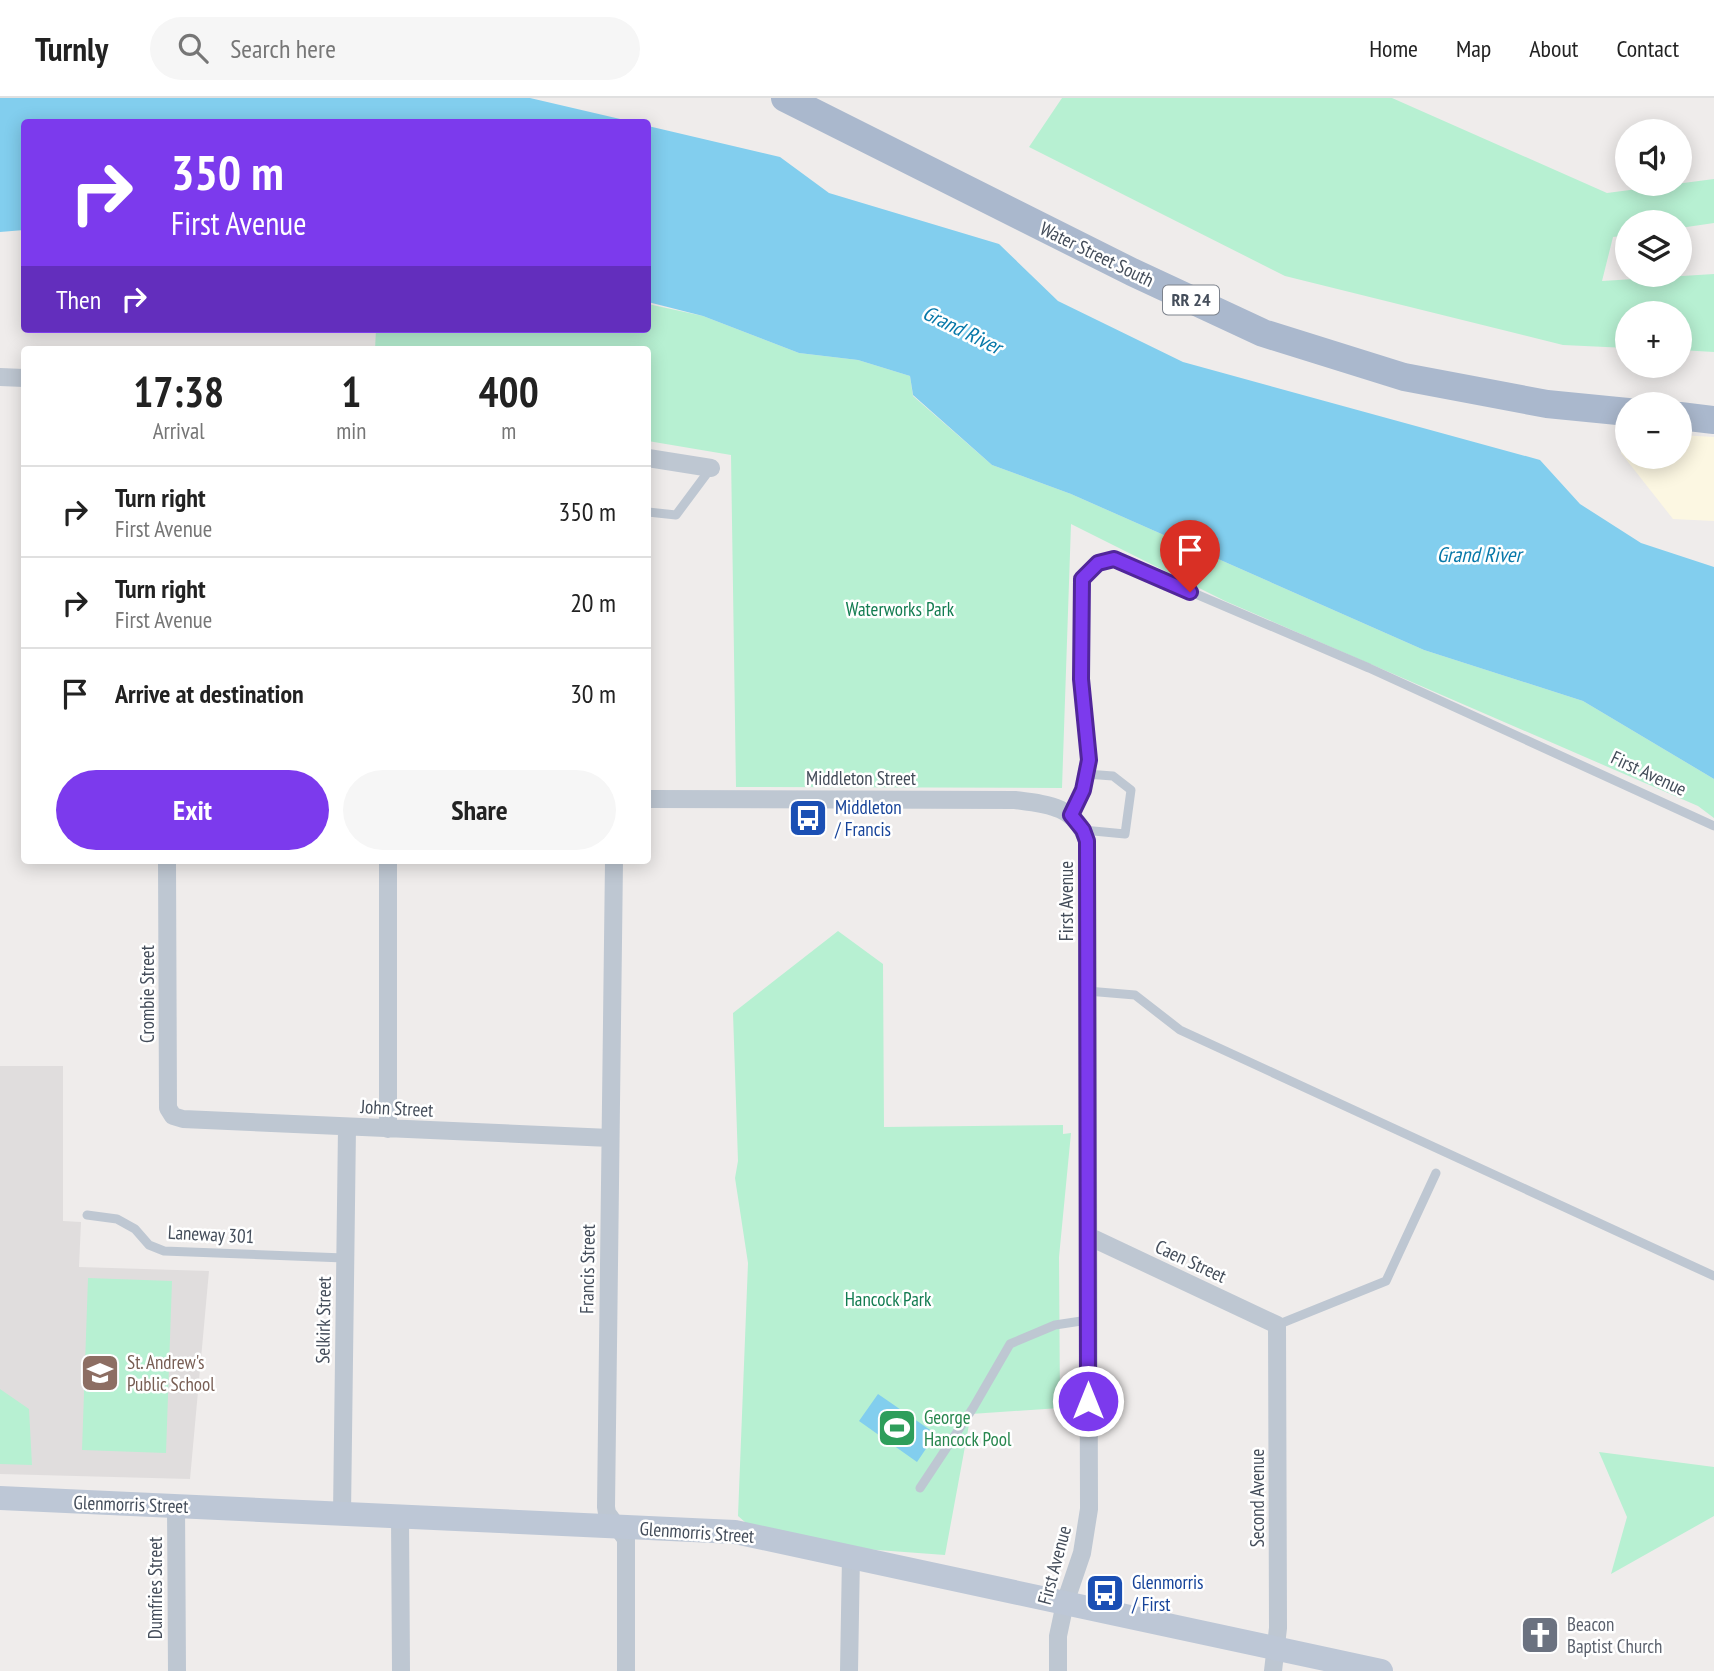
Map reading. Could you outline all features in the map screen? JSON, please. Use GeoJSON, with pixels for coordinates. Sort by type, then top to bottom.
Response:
{"type":"FeatureCollection","features":[{"type":"Feature","properties":{"kind":"main road","name":"Water Street South"},"geometry":{"type":"LineString","coordinates":[[785,98],[823,111],[1132,272],[1263,333],[1404,377],[1547,404],[1615,411]]}},
{"type":"Feature","properties":{"kind":"main road"},"geometry":{"type":"LineString","coordinates":[[1692,417],[1714,420]]}},
{"type":"Feature","properties":{"kind":"street"},"geometry":{"type":"LineString","coordinates":[[0,377],[21,378]]}},
{"type":"Feature","properties":{"kind":"street"},"geometry":{"type":"LineString","coordinates":[[651,458],[711,468]]}},
{"type":"Feature","properties":{"kind":"street","name":"Middleton Street"},"geometry":{"type":"LineString","coordinates":[[651,799],[1015,800],[1052,806],[1071,815]]}},
{"type":"Feature","properties":{"kind":"street"},"geometry":{"type":"LineString","coordinates":[[1071,815],[1083,830]]}},
{"type":"Feature","properties":{"kind":"street","name":"First Avenue"},"geometry":{"type":"LineString","coordinates":[[1058,1671],[1058,1636],[1065,1602],[1082,1553],[1089,1509],[1087,841],[1083,830]]}},
{"type":"Feature","properties":{"kind":"street","name":"Crombie Street"},"geometry":{"type":"LineString","coordinates":[[167,864],[168,1108],[173,1116],[183,1119]]}},
{"type":"Feature","properties":{"kind":"street"},"geometry":{"type":"LineString","coordinates":[[388,864],[388,1129]]}},
{"type":"Feature","properties":{"kind":"street","name":"Francis Street"},"geometry":{"type":"LineString","coordinates":[[614,864],[606,1507],[607,1513],[626,1539],[626,1671]]}},
{"type":"Feature","properties":{"kind":"street","name":"John Street"},"geometry":{"type":"LineString","coordinates":[[183,1119],[610,1138]]}},
{"type":"Feature","properties":{"kind":"street","name":"Selkirk Street"},"geometry":{"type":"LineString","coordinates":[[342,1514],[347,1127]]}},
{"type":"Feature","properties":{"kind":"street","name":"Caen Street"},"geometry":{"type":"LineString","coordinates":[[1087,1236],[1277,1325]]}},
{"type":"Feature","properties":{"kind":"street","name":"Second Avenue"},"geometry":{"type":"LineString","coordinates":[[1274,1660],[1278,1628],[1277,1325]]}},
{"type":"Feature","properties":{"kind":"street","name":"Glenmorris Street"},"geometry":{"type":"LineString","coordinates":[[0,1498],[735,1532],[1065,1602],[1274,1660],[1381,1671]]}},
{"type":"Feature","properties":{"kind":"street","name":"Dumfries Street"},"geometry":{"type":"LineString","coordinates":[[176,1505],[177,1671]]}},
{"type":"Feature","properties":{"kind":"street"},"geometry":{"type":"LineString","coordinates":[[400,1517],[401,1671]]}},
{"type":"Feature","properties":{"kind":"street"},"geometry":{"type":"LineString","coordinates":[[849,1671],[851,1556]]}},
{"type":"Feature","properties":{"kind":"lane"},"geometry":{"type":"LineString","coordinates":[[651,512],[677,515],[711,468]]}},
{"type":"Feature","properties":{"kind":"lane","name":"First Avenue"},"geometry":{"type":"LineString","coordinates":[[1071,815],[1083,790],[1089,760],[1081,679],[1082,579],[1098,563],[1114,559],[1369,668],[1714,826]]}},
{"type":"Feature","properties":{"kind":"lane"},"geometry":{"type":"LineString","coordinates":[[1083,830],[1125,834],[1130,790],[1113,776],[1086,774]]}},
{"type":"Feature","properties":{"kind":"lane"},"geometry":{"type":"LineString","coordinates":[[1087,991],[1135,995],[1181,1030],[1714,1276]]}},
{"type":"Feature","properties":{"kind":"lane"},"geometry":{"type":"LineString","coordinates":[[1277,1325],[1386,1281],[1436,1173]]}},
{"type":"Feature","properties":{"kind":"lane","name":"Laneway 301"},"geometry":{"type":"LineString","coordinates":[[87,1215],[117,1219],[135,1229],[149,1245],[164,1251],[344,1258]]}},
{"type":"Feature","properties":{"kind":"lane"},"geometry":{"type":"LineString","coordinates":[[920,1488],[973,1408],[1010,1344],[1055,1325],[1088,1320]]}},
{"type":"Feature","properties":{"kind":"shaded area"},"geometry":{"type":"Polygon","coordinates":[[[1692,436],[1714,437],[1714,521],[1673,519],[1634,469],[1692,469],[1692,436]]]}},
{"type":"Feature","properties":{"kind":"shaded area","name":"St. Andrew's Public School"},"geometry":{"type":"Polygon","coordinates":[[[0,1066],[63,1066],[63,1221],[81,1222],[79,1267],[209,1271],[190,1479],[0,1474],[0,1066]]]}},
{"type":"Feature","properties":{"kind":"green space"},"geometry":{"type":"Polygon","coordinates":[[[1062,98],[1392,98],[1607,193],[1615,192],[1615,196],[1692,196],[1692,182],[1714,179],[1714,223],[1692,226],[1692,210],[1615,210],[1615,237],[1602,281],[1615,280],[1615,287],[1692,287],[1692,275],[1714,274],[1714,352],[1692,351],[1692,301],[1615,301],[1615,347],[1563,345],[1285,276],[1029,147],[1062,98]]]}},
{"type":"Feature","properties":{"kind":"green space","name":"Waterworks Park"},"geometry":{"type":"Polygon","coordinates":[[[651,305],[703,316],[799,353],[858,360],[910,376],[913,396],[992,465],[1071,494],[1424,650],[1583,701],[1714,779],[1714,818],[1698,806],[1225,601],[1071,524],[1062,788],[736,787],[731,455],[651,442],[651,346],[375,346],[376,333],[651,333],[651,305]]]}},
{"type":"Feature","properties":{"kind":"green space","name":"Hancock Park"},"geometry":{"type":"Polygon","coordinates":[[[838,931],[883,964],[884,1127],[1063,1125],[1063,1134],[1071,1133],[1059,1257],[1060,1408],[971,1414],[945,1555],[850,1548],[753,1529],[738,1516],[748,1263],[735,1178],[738,1161],[733,1013],[838,931]]]}},
{"type":"Feature","properties":{"kind":"green space"},"geometry":{"type":"Polygon","coordinates":[[[88,1278],[172,1281],[166,1453],[82,1450],[88,1278]]]}},
{"type":"Feature","properties":{"kind":"green space"},"geometry":{"type":"Polygon","coordinates":[[[0,1389],[29,1409],[32,1465],[0,1464],[0,1389]]]}},
{"type":"Feature","properties":{"kind":"green space"},"geometry":{"type":"Polygon","coordinates":[[[1599,1452],[1714,1467],[1714,1516],[1611,1574],[1627,1517],[1599,1452]]]}},
{"type":"Feature","properties":{"kind":"water"},"geometry":{"type":"Polygon","coordinates":[[[0,98],[530,98],[620,119],[21,119],[21,230],[0,232],[0,98]]]}},
{"type":"Feature","properties":{"kind":"water","name":"Grand River"},"geometry":{"type":"Polygon","coordinates":[[[651,127],[780,157],[829,193],[999,244],[1058,301],[1183,362],[1540,460],[1580,504],[1641,543],[1714,567],[1714,779],[1583,701],[1424,650],[1071,494],[992,465],[913,395],[910,376],[858,360],[799,353],[703,316],[651,303],[651,127]]]}},
{"type":"Feature","properties":{"kind":"water","name":"George Hancock Pool"},"geometry":{"type":"Polygon","coordinates":[[[878,1394],[936,1434],[917,1462],[859,1421],[878,1394]]]}},
{"type":"Feature","properties":{"kind":"place","name":"Middleton / Francis"},"geometry":{"type":"Point","coordinates":[808,818]}},
{"type":"Feature","properties":{"kind":"place","name":"St. Andrew's Public School"},"geometry":{"type":"Point","coordinates":[100,1373]}},
{"type":"Feature","properties":{"kind":"place","name":"George Hancock Pool"},"geometry":{"type":"Point","coordinates":[897,1428]}},
{"type":"Feature","properties":{"kind":"place","name":"Glenmorris / First"},"geometry":{"type":"Point","coordinates":[1105,1593]}},
{"type":"Feature","properties":{"kind":"place","name":"Beacon Baptist Church"},"geometry":{"type":"Point","coordinates":[1540,1635]}},
{"type":"Feature","properties":{"kind":"route"},"geometry":{"type":"LineString","coordinates":[[1088,1401],[1087,841],[1077,820],[1071,815],[1083,790],[1089,760],[1081,679],[1082,579],[1098,563],[1114,559],[1190,592]]}}]}
